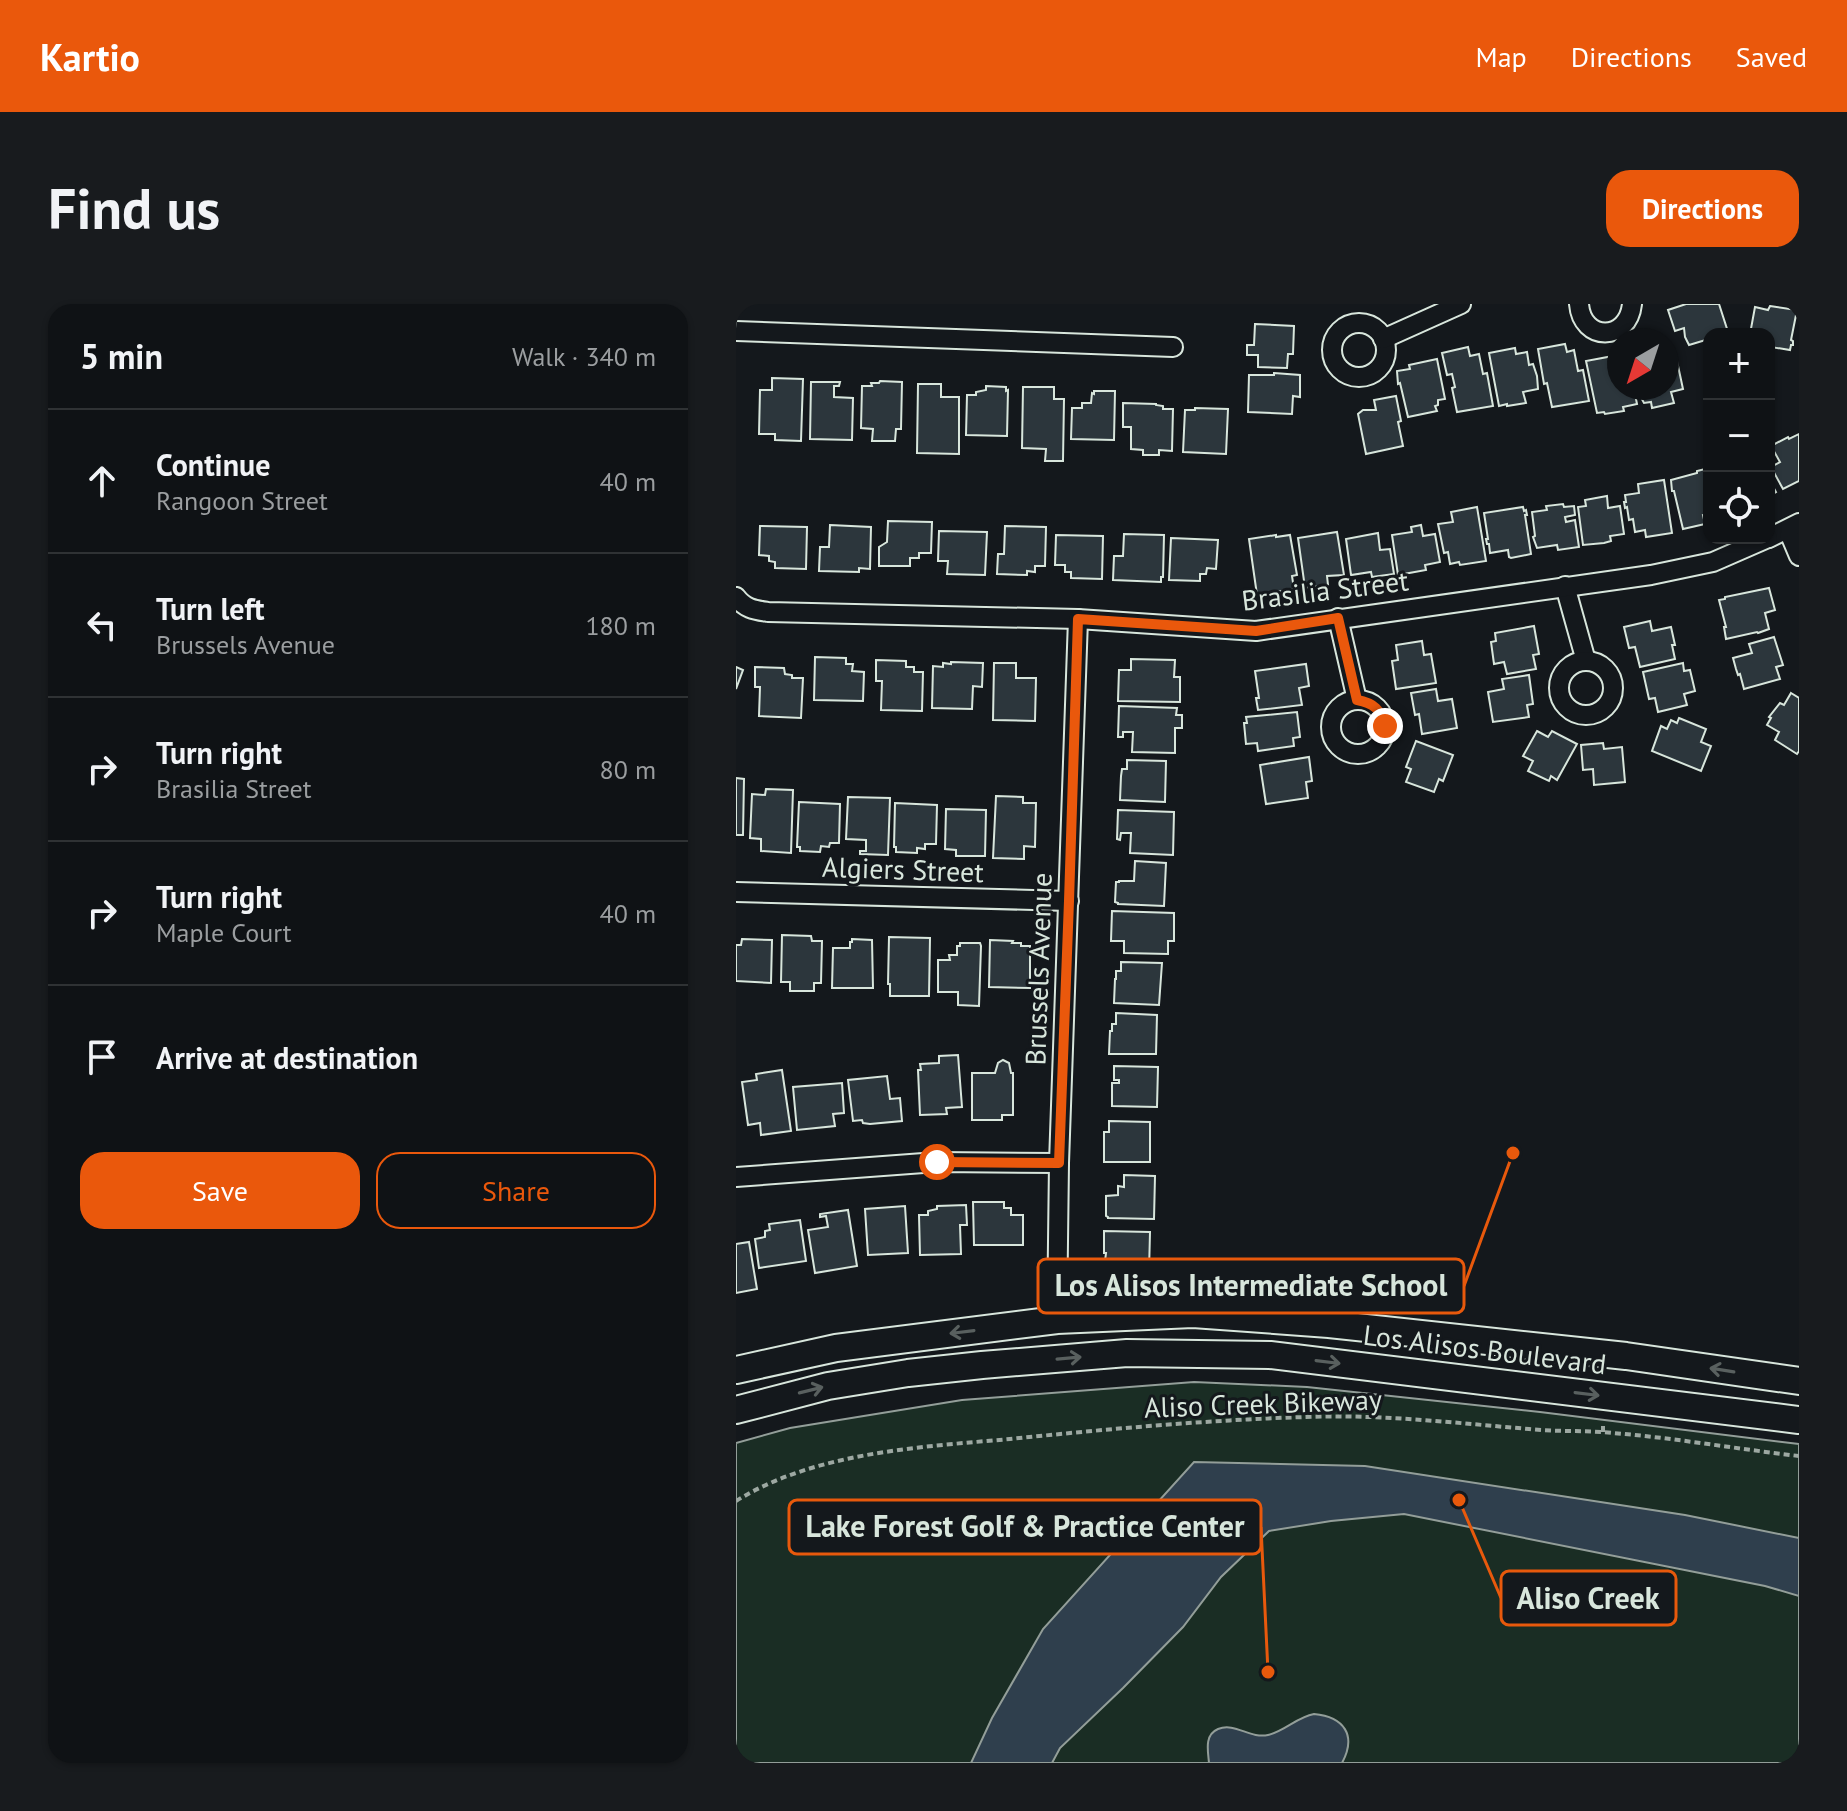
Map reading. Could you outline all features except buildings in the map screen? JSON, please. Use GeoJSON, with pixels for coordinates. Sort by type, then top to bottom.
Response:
{"type":"FeatureCollection","features":[{"type":"Feature","properties":{"kind":"main road","name":"Los Alisos Boulevard"},"geometry":{"type":"LineString","coordinates":[[736,1370],[836,1348],[1057,1320],[1193,1314],[1329,1324],[1626,1356],[1799,1381]]}},
{"type":"Feature","properties":{"kind":"main road","name":"Los Alisos Boulevard"},"geometry":{"type":"LineString","coordinates":[[736,1410],[828,1386],[908,1373],[1127,1353],[1270,1355],[1799,1420]]}},
{"type":"Feature","properties":{"kind":"street"},"geometry":{"type":"LineString","coordinates":[[1383,339],[1461,304]]}},
{"type":"Feature","properties":{"kind":"street"},"geometry":{"type":"LineString","coordinates":[[1574,305],[1586,325],[1605,333],[1616,331],[1624,325],[1630,316],[1632,304]]}},
{"type":"Feature","properties":{"kind":"street"},"geometry":{"type":"LineString","coordinates":[[736,331],[1173,347]]}},
{"type":"Feature","properties":{"kind":"street"},"geometry":{"type":"LineString","coordinates":[[1794,526],[1799,556]]}},
{"type":"Feature","properties":{"kind":"street","name":"Brasilia Street"},"geometry":{"type":"LineString","coordinates":[[1775,535],[1794,526]]}},
{"type":"Feature","properties":{"kind":"street","name":"Brasilia Street"},"geometry":{"type":"LineString","coordinates":[[738,600],[751,610],[768,612],[1078,619],[1256,631],[1651,575],[1713,562],[1755,544]]}},
{"type":"Feature","properties":{"kind":"street"},"geometry":{"type":"LineString","coordinates":[[1565,586],[1586,661]]}},
{"type":"Feature","properties":{"kind":"street"},"geometry":{"type":"LineString","coordinates":[[1338,618],[1357,700]]}},
{"type":"Feature","properties":{"kind":"street","name":"Brussels Avenue"},"geometry":{"type":"LineString","coordinates":[[1057,1320],[1059,1163],[1078,619]]}},
{"type":"Feature","properties":{"kind":"street","name":"Algiers Street"},"geometry":{"type":"LineString","coordinates":[[736,892],[1069,901]]}},
{"type":"Feature","properties":{"kind":"street"},"geometry":{"type":"LineString","coordinates":[[736,1177],[937,1162],[1059,1163]]}},
{"type":"Feature","properties":{"kind":"path","name":"Aliso Creek Bikeway"},"geometry":{"type":"LineString","coordinates":[[736,1501],[760,1486],[790,1475],[900,1449],[1096,1430],[1307,1417],[1389,1418],[1558,1432],[1603,1432],[1799,1456]]}},
{"type":"Feature","properties":{"kind":"path"},"geometry":{"type":"LineString","coordinates":[[1603,1424],[1603,1432]]}},
{"type":"Feature","properties":{"kind":"green space"},"geometry":{"type":"Polygon","coordinates":[[[1194,1382],[1307,1387],[1799,1444],[1799,1763],[736,1763],[736,1443],[790,1428],[962,1400],[1194,1382]]]}},
{"type":"Feature","properties":{"kind":"water"},"geometry":{"type":"Polygon","coordinates":[[[1194,1462],[1365,1466],[1685,1515],[1799,1538],[1799,1596],[1765,1586],[1404,1514],[1269,1531],[1221,1577],[1183,1627],[1060,1748],[1052,1763],[971,1763],[992,1718],[1043,1629],[1194,1462]]]}},
{"type":"Feature","properties":{"kind":"water"},"geometry":{"type":"Polygon","coordinates":[[[1314,1714],[1333,1719],[1345,1729],[1348,1744],[1342,1763],[1209,1763],[1209,1739],[1218,1729],[1224,1727],[1268,1735],[1314,1714]]]}},
{"type":"Feature","properties":{"kind":"place","name":"Los Alisos Intermediate School"},"geometry":{"type":"Point","coordinates":[1513,1153]}},
{"type":"Feature","properties":{"kind":"place","name":"Aliso Creek"},"geometry":{"type":"Point","coordinates":[1459,1500]}},
{"type":"Feature","properties":{"kind":"place","name":"Lake Forest Golf & Practice Center"},"geometry":{"type":"Point","coordinates":[1268,1672]}},
{"type":"Feature","properties":{"kind":"route"},"geometry":{"type":"LineString","coordinates":[[937,1162],[1059,1163],[1078,619],[1256,631],[1338,618],[1357,700],[1377,707],[1385,726]]}}]}
